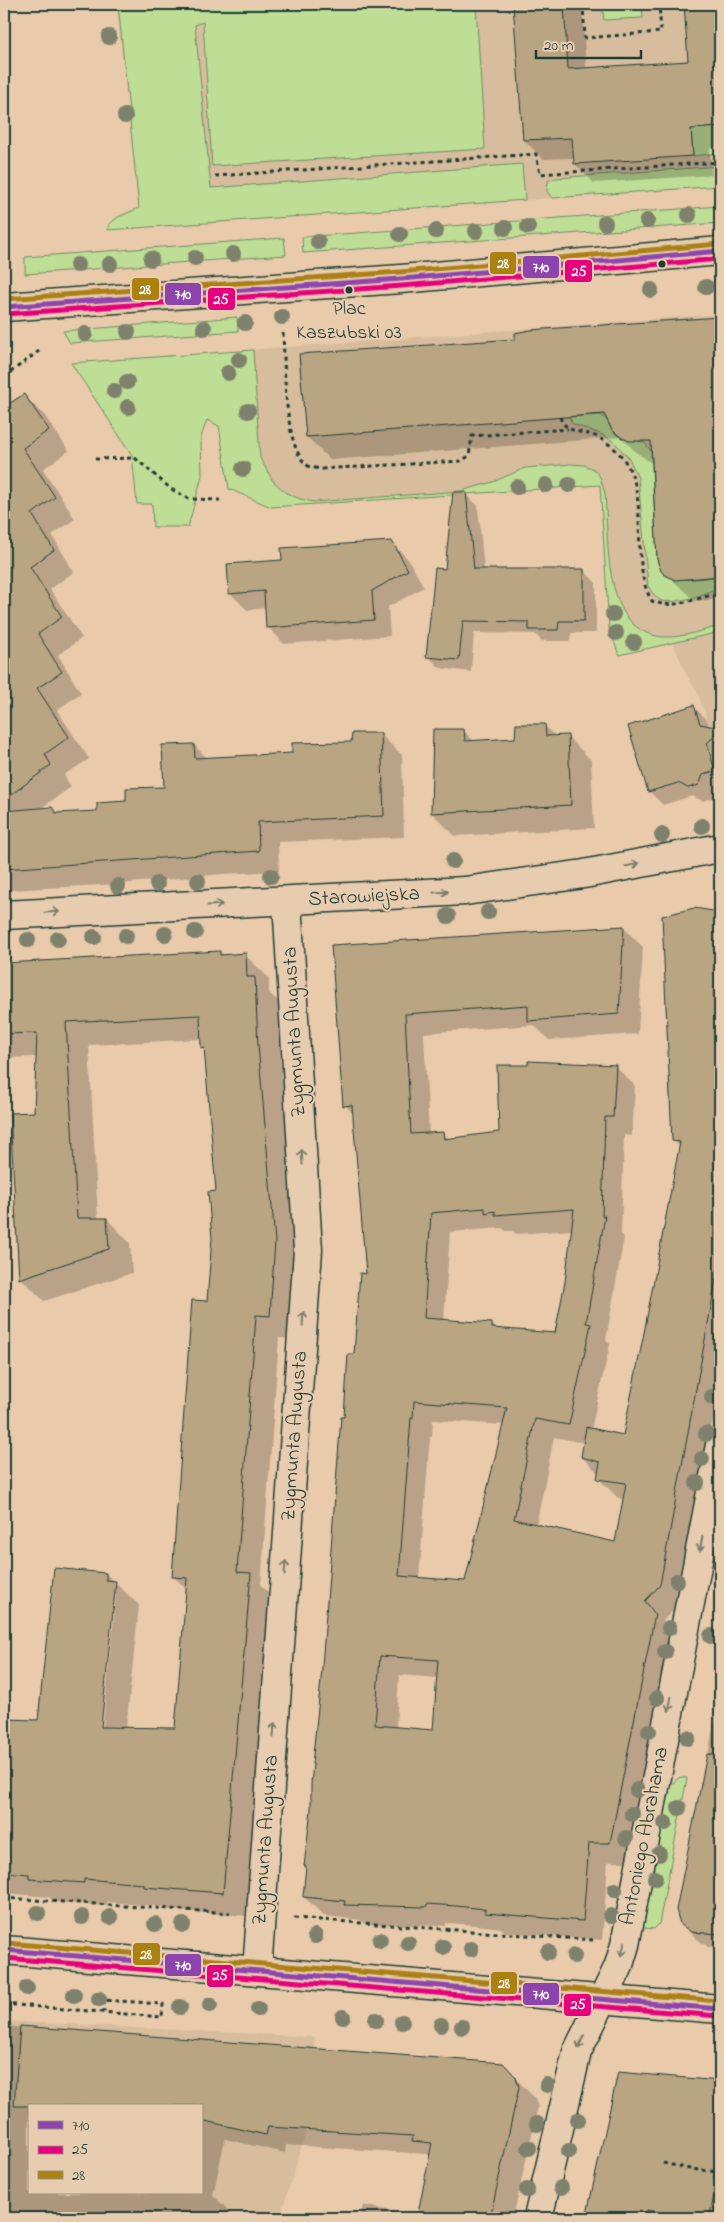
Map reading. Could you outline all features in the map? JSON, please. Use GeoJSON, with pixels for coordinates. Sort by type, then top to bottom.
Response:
{"type":"FeatureCollection","features":[{"type":"Feature","properties":{"kind":"street"},"geometry":{"type":"LineString","coordinates":[[4,307],[382,280],[720,251]]}},
{"type":"Feature","properties":{"kind":"street","name":"Starowiejska"},"geometry":{"type":"LineString","coordinates":[[4,915],[465,890],[584,874],[720,848]]}},
{"type":"Feature","properties":{"kind":"street","name":"Zygmunta Augusta"},"geometry":{"type":"LineString","coordinates":[[257,1971],[308,1250],[287,901]]}},
{"type":"Feature","properties":{"kind":"street","name":"Antoniego Abrahama"},"geometry":{"type":"LineString","coordinates":[[538,2218],[577,2052],[618,1968],[625,1944],[720,1445]]}},
{"type":"Feature","properties":{"kind":"street"},"geometry":{"type":"LineString","coordinates":[[4,1950],[720,2009]]}},
{"type":"Feature","properties":{"kind":"path"},"geometry":{"type":"LineString","coordinates":[[583,4],[585,38],[662,32],[659,4]]}},
{"type":"Feature","properties":{"kind":"path"},"geometry":{"type":"LineString","coordinates":[[215,176],[536,154],[540,174],[720,162]]}},
{"type":"Feature","properties":{"kind":"path"},"geometry":{"type":"LineString","coordinates":[[283,333],[290,426],[298,455],[308,467],[321,470],[461,461],[469,456],[472,436],[568,429],[594,436],[617,451],[627,464],[635,480],[644,584],[652,600],[662,605],[678,604],[720,594]]}},
{"type":"Feature","properties":{"kind":"path"},"geometry":{"type":"LineString","coordinates":[[4,378],[39,351]]}},
{"type":"Feature","properties":{"kind":"path"},"geometry":{"type":"LineString","coordinates":[[560,417],[568,429]]}},
{"type":"Feature","properties":{"kind":"path"},"geometry":{"type":"LineString","coordinates":[[95,459],[135,458],[171,489],[190,499],[220,500]]}},
{"type":"Feature","properties":{"kind":"path"},"geometry":{"type":"LineString","coordinates":[[4,1898],[233,1913]]}},
{"type":"Feature","properties":{"kind":"path"},"geometry":{"type":"LineString","coordinates":[[294,1918],[601,1941]]}},
{"type":"Feature","properties":{"kind":"path"},"geometry":{"type":"LineString","coordinates":[[4,2004],[162,2017],[163,2004],[104,2000],[104,2012]]}},
{"type":"Feature","properties":{"kind":"path"},"geometry":{"type":"LineString","coordinates":[[663,2163],[690,2169],[720,2172]]}},
{"type":"Feature","properties":{"kind":"shaded area"},"geometry":{"type":"Polygon","coordinates":[[[171,4],[720,4],[720,186],[141,228],[117,8],[171,4]]]}},
{"type":"Feature","properties":{"kind":"shaded area"},"geometry":{"type":"Polygon","coordinates":[[[720,314],[720,758],[697,691],[687,676],[673,643],[619,655],[609,628],[600,485],[271,507],[258,499],[248,350],[720,314]]]}},
{"type":"Feature","properties":{"kind":"shaded area"},"geometry":{"type":"Polygon","coordinates":[[[4,2021],[315,2037],[307,2129],[280,2218],[4,2218],[4,2021]]]}},
{"type":"Feature","properties":{"kind":"green space"},"geometry":{"type":"Polygon","coordinates":[[[118,4],[478,4],[476,5],[485,149],[212,166],[203,22],[195,25],[211,188],[522,164],[525,200],[108,230],[109,224],[118,217],[139,208],[118,4]]]}},
{"type":"Feature","properties":{"kind":"green space"},"geometry":{"type":"Polygon","coordinates":[[[602,4],[642,4],[643,18],[604,20],[602,4]]]}},
{"type":"Feature","properties":{"kind":"green space"},"geometry":{"type":"Polygon","coordinates":[[[720,127],[720,153],[693,156],[691,129],[720,127]]]}},
{"type":"Feature","properties":{"kind":"green space"},"geometry":{"type":"Polygon","coordinates":[[[720,166],[720,186],[552,198],[547,191],[548,181],[556,178],[720,166]]]}},
{"type":"Feature","properties":{"kind":"green space"},"geometry":{"type":"Polygon","coordinates":[[[720,206],[720,223],[303,253],[302,237],[720,206]]]}},
{"type":"Feature","properties":{"kind":"green space"},"geometry":{"type":"Polygon","coordinates":[[[284,238],[286,255],[25,274],[25,257],[284,238]]]}},
{"type":"Feature","properties":{"kind":"green space"},"geometry":{"type":"Polygon","coordinates":[[[237,317],[238,331],[70,343],[63,331],[237,317]]]}},
{"type":"Feature","properties":{"kind":"green space"},"geometry":{"type":"Polygon","coordinates":[[[253,350],[260,458],[273,481],[286,493],[314,502],[461,491],[493,482],[525,468],[571,464],[584,465],[594,469],[600,477],[605,493],[612,580],[619,602],[629,619],[644,632],[664,637],[685,635],[720,626],[720,632],[619,655],[609,628],[600,485],[271,507],[229,489],[219,426],[207,420],[201,437],[202,476],[188,527],[153,527],[152,504],[137,504],[132,455],[71,363],[253,350]]]}},
{"type":"Feature","properties":{"kind":"green space"},"geometry":{"type":"Polygon","coordinates":[[[603,416],[611,429],[620,437],[644,442],[651,451],[657,559],[660,568],[673,578],[716,577],[716,587],[712,590],[690,598],[667,602],[656,597],[648,586],[638,478],[629,458],[614,442],[603,435],[573,424],[569,417],[603,416]]]}},
{"type":"Feature","properties":{"kind":"green space"},"geometry":{"type":"Polygon","coordinates":[[[680,1777],[687,1778],[659,1924],[654,1929],[635,1927],[662,1792],[680,1777]]]}},
{"type":"Feature","properties":{"kind":"building"},"geometry":{"type":"Polygon","coordinates":[[[513,4],[564,4],[568,69],[688,61],[684,4],[720,4],[720,127],[691,129],[693,156],[574,164],[572,138],[523,140],[513,4]]]}},
{"type":"Feature","properties":{"kind":"building"},"geometry":{"type":"Polygon","coordinates":[[[720,317],[720,576],[675,580],[661,571],[657,559],[651,441],[629,441],[622,438],[612,430],[604,414],[306,437],[299,354],[515,339],[515,333],[530,330],[720,317]]]}},
{"type":"Feature","properties":{"kind":"building"},"geometry":{"type":"Polygon","coordinates":[[[24,394],[49,430],[23,448],[55,497],[32,514],[54,550],[30,567],[62,617],[38,634],[62,672],[37,688],[69,737],[45,754],[51,765],[4,800],[4,407],[24,394]]]}},
{"type":"Feature","properties":{"kind":"building"},"geometry":{"type":"Polygon","coordinates":[[[453,492],[466,492],[474,569],[584,569],[584,621],[559,621],[558,630],[529,630],[529,622],[463,621],[459,660],[426,657],[435,568],[445,569],[453,492]]]}},
{"type":"Feature","properties":{"kind":"building"},"geometry":{"type":"Polygon","coordinates":[[[392,541],[408,570],[372,591],[374,620],[266,628],[264,591],[229,594],[227,564],[282,560],[281,548],[392,541]]]}},
{"type":"Feature","properties":{"kind":"building"},"geometry":{"type":"Polygon","coordinates":[[[694,705],[700,724],[720,728],[720,731],[707,743],[715,771],[703,775],[699,785],[688,788],[678,783],[648,792],[628,726],[694,705]]]}},
{"type":"Feature","properties":{"kind":"building"},"geometry":{"type":"Polygon","coordinates":[[[516,724],[545,724],[546,736],[568,735],[571,805],[431,813],[433,729],[464,729],[465,741],[515,738],[516,724]]]}},
{"type":"Feature","properties":{"kind":"building"},"geometry":{"type":"Polygon","coordinates":[[[352,733],[381,733],[384,816],[258,822],[259,851],[4,869],[4,811],[52,807],[56,813],[97,811],[97,803],[126,801],[126,788],[164,787],[162,745],[194,744],[195,758],[292,753],[292,743],[351,742],[352,733]]]}},
{"type":"Feature","properties":{"kind":"building"},"geometry":{"type":"Polygon","coordinates":[[[694,908],[720,912],[720,1258],[660,1585],[645,1601],[655,1614],[610,1843],[589,1843],[583,1921],[485,1913],[485,1909],[427,1904],[426,1907],[344,1905],[345,1901],[303,1897],[306,1866],[304,1866],[311,1810],[312,1764],[321,1680],[341,1417],[344,1417],[348,1354],[354,1354],[360,1273],[366,1274],[352,1105],[343,1106],[331,945],[624,926],[619,1014],[528,1021],[528,1005],[405,1014],[411,1134],[443,1132],[444,1139],[499,1132],[497,1065],[528,1065],[528,1061],[616,1065],[613,1117],[605,1117],[602,1216],[605,1216],[586,1323],[591,1324],[569,1425],[535,1419],[514,1519],[615,1542],[626,1483],[597,1479],[600,1462],[581,1457],[586,1427],[623,1435],[680,1142],[672,1141],[662,916],[694,908]],[[485,1208],[431,1213],[424,1318],[492,1323],[492,1328],[555,1333],[565,1282],[574,1209],[495,1215],[495,1211],[485,1213],[485,1208]],[[414,1401],[413,1418],[411,1418],[399,1576],[465,1581],[507,1408],[414,1401]],[[380,1656],[375,1725],[433,1730],[438,1660],[380,1656]]]}},
{"type":"Feature","properties":{"kind":"building"},"geometry":{"type":"Polygon","coordinates":[[[220,951],[220,955],[246,953],[247,977],[255,977],[258,1045],[275,1241],[270,1316],[256,1315],[237,1572],[251,1573],[223,1893],[144,1887],[144,1884],[84,1879],[84,1883],[29,1879],[29,1874],[4,1872],[4,1719],[38,1720],[54,1568],[106,1573],[106,1580],[116,1581],[101,1727],[175,1728],[187,1578],[172,1577],[192,1300],[207,1301],[212,1238],[208,1192],[216,1191],[204,1047],[201,1048],[200,1015],[66,1022],[77,1218],[107,1218],[109,1249],[19,1279],[10,1113],[34,1112],[37,1033],[4,1034],[4,963],[220,951]]]}},
{"type":"Feature","properties":{"kind":"building"},"geometry":{"type":"Polygon","coordinates":[[[707,1754],[720,1756],[720,1934],[691,1932],[680,1924],[676,1910],[707,1754]]]}},
{"type":"Feature","properties":{"kind":"building"},"geometry":{"type":"Polygon","coordinates":[[[20,2026],[503,2063],[516,2077],[519,2087],[490,2218],[417,2218],[432,2143],[412,2141],[413,2136],[268,2127],[266,2135],[202,2120],[202,2104],[28,2104],[28,2106],[14,2106],[20,2026]]]}},
{"type":"Feature","properties":{"kind":"building"},"geometry":{"type":"Polygon","coordinates":[[[618,2072],[720,2081],[714,2179],[718,2180],[709,2218],[684,2218],[647,2210],[645,2218],[586,2218],[618,2072]]]}},
{"type":"Feature","properties":{"kind":"transit line","name":"28"},"geometry":{"type":"LineString","coordinates":[[4,299],[400,272],[719,244]]}},
{"type":"Feature","properties":{"kind":"transit line","name":"710"},"geometry":{"type":"LineString","coordinates":[[4,307],[401,279],[720,251]]}},
{"type":"Feature","properties":{"kind":"transit line","name":"25"},"geometry":{"type":"LineString","coordinates":[[5,314],[402,286],[720,259]]}},
{"type":"Feature","properties":{"kind":"transit line","name":"28"},"geometry":{"type":"LineString","coordinates":[[5,1943],[720,2001]]}},
{"type":"Feature","properties":{"kind":"transit line","name":"710"},"geometry":{"type":"LineString","coordinates":[[4,1950],[720,2009]]}},
{"type":"Feature","properties":{"kind":"transit line","name":"25"},"geometry":{"type":"LineString","coordinates":[[4,1958],[719,2016]]}},
{"type":"Feature","properties":{"kind":"place","name":"Plac Kaszubski 03"},"geometry":{"type":"Point","coordinates":[349,290]}}]}
